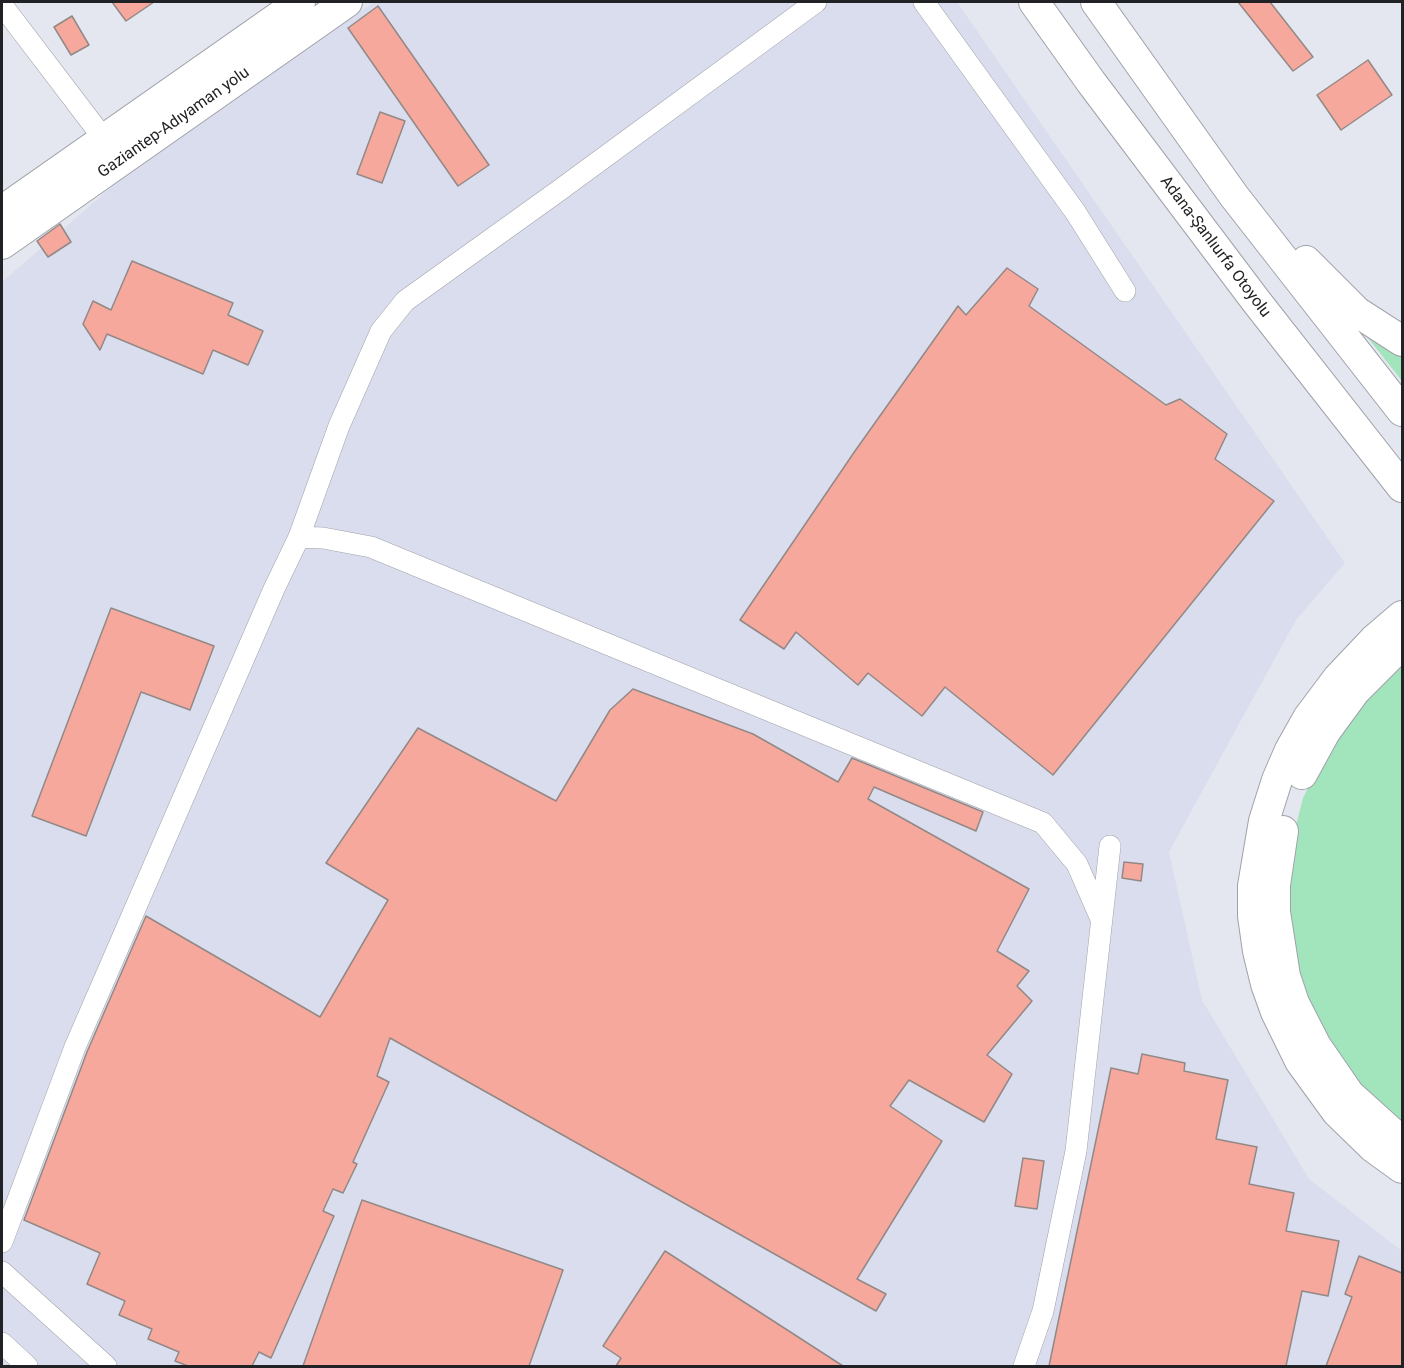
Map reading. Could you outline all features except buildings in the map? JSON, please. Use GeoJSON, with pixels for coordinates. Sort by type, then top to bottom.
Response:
{"type":"FeatureCollection","features":[{"type":"Feature","properties":{"kind":"highway","name":"Gaziantep-Adıyaman yolu"},"geometry":{"type":"LineString","coordinates":[[2,211],[300,2]]}},
{"type":"Feature","properties":{"kind":"highway","name":"Gaziantep-Adıyaman yolu"},"geometry":{"type":"LineString","coordinates":[[2,244],[347,2]]}},
{"type":"Feature","properties":{"kind":"highway","name":"Adana-Şanlıurfa Otoyolu"},"geometry":{"type":"LineString","coordinates":[[1034,2],[1248,292],[1402,487]]}},
{"type":"Feature","properties":{"kind":"highway"},"geometry":{"type":"LineString","coordinates":[[1096,2],[1234,196],[1402,411]]}},
{"type":"Feature","properties":{"kind":"highway"},"geometry":{"type":"LineString","coordinates":[[1134,54],[1244,181],[1313,270],[1357,312],[1402,342]]}},
{"type":"Feature","properties":{"kind":"highway"},"geometry":{"type":"LineString","coordinates":[[1402,616],[1374,640],[1338,678],[1308,718],[1290,750],[1276,780],[1264,821],[1253,886],[1256,939],[1266,984],[1276,1012],[1300,1061],[1337,1112],[1373,1148],[1402,1168]]}},
{"type":"Feature","properties":{"kind":"highway"},"geometry":{"type":"LineString","coordinates":[[1402,644],[1355,691],[1324,732],[1307,762],[1284,823],[1277,858],[1275,912],[1285,976],[1294,1003],[1316,1046],[1349,1094],[1402,1142]]}},
{"type":"Feature","properties":{"kind":"street"},"geometry":{"type":"LineString","coordinates":[[2,1242],[75,1047],[298,537],[361,374],[381,331],[405,301],[816,2]]}},
{"type":"Feature","properties":{"kind":"street"},"geometry":{"type":"LineString","coordinates":[[924,2],[1076,213],[1125,291]]}},
{"type":"Feature","properties":{"kind":"street"},"geometry":{"type":"LineString","coordinates":[[2,5],[104,139]]}},
{"type":"Feature","properties":{"kind":"street"},"geometry":{"type":"LineString","coordinates":[[298,537],[323,538],[372,547],[1043,823],[1077,864],[1101,919]]}},
{"type":"Feature","properties":{"kind":"street"},"geometry":{"type":"LineString","coordinates":[[1024,1366],[1042,1311],[1076,1151],[1110,846]]}},
{"type":"Feature","properties":{"kind":"street"},"geometry":{"type":"LineString","coordinates":[[2,1272],[106,1366]]}},
{"type":"Feature","properties":{"kind":"street"},"geometry":{"type":"LineString","coordinates":[[2,1343],[27,1366]]}},
{"type":"Feature","properties":{"kind":"shaded area"},"geometry":{"type":"Polygon","coordinates":[[[374,2],[957,2],[1345,563],[1296,620],[1169,852],[1202,1000],[1309,1179],[1402,1251],[1402,1366],[2,1366],[2,282],[145,158],[374,2]]]}},
{"type":"Feature","properties":{"kind":"green space"},"geometry":{"type":"Polygon","coordinates":[[[1358,325],[1402,351],[1402,381],[1358,325]]]}},
{"type":"Feature","properties":{"kind":"green space"},"geometry":{"type":"Polygon","coordinates":[[[1402,656],[1402,1129],[1344,1074],[1298,979],[1287,929],[1291,845],[1303,798],[1349,713],[1402,656]]]}}]}
